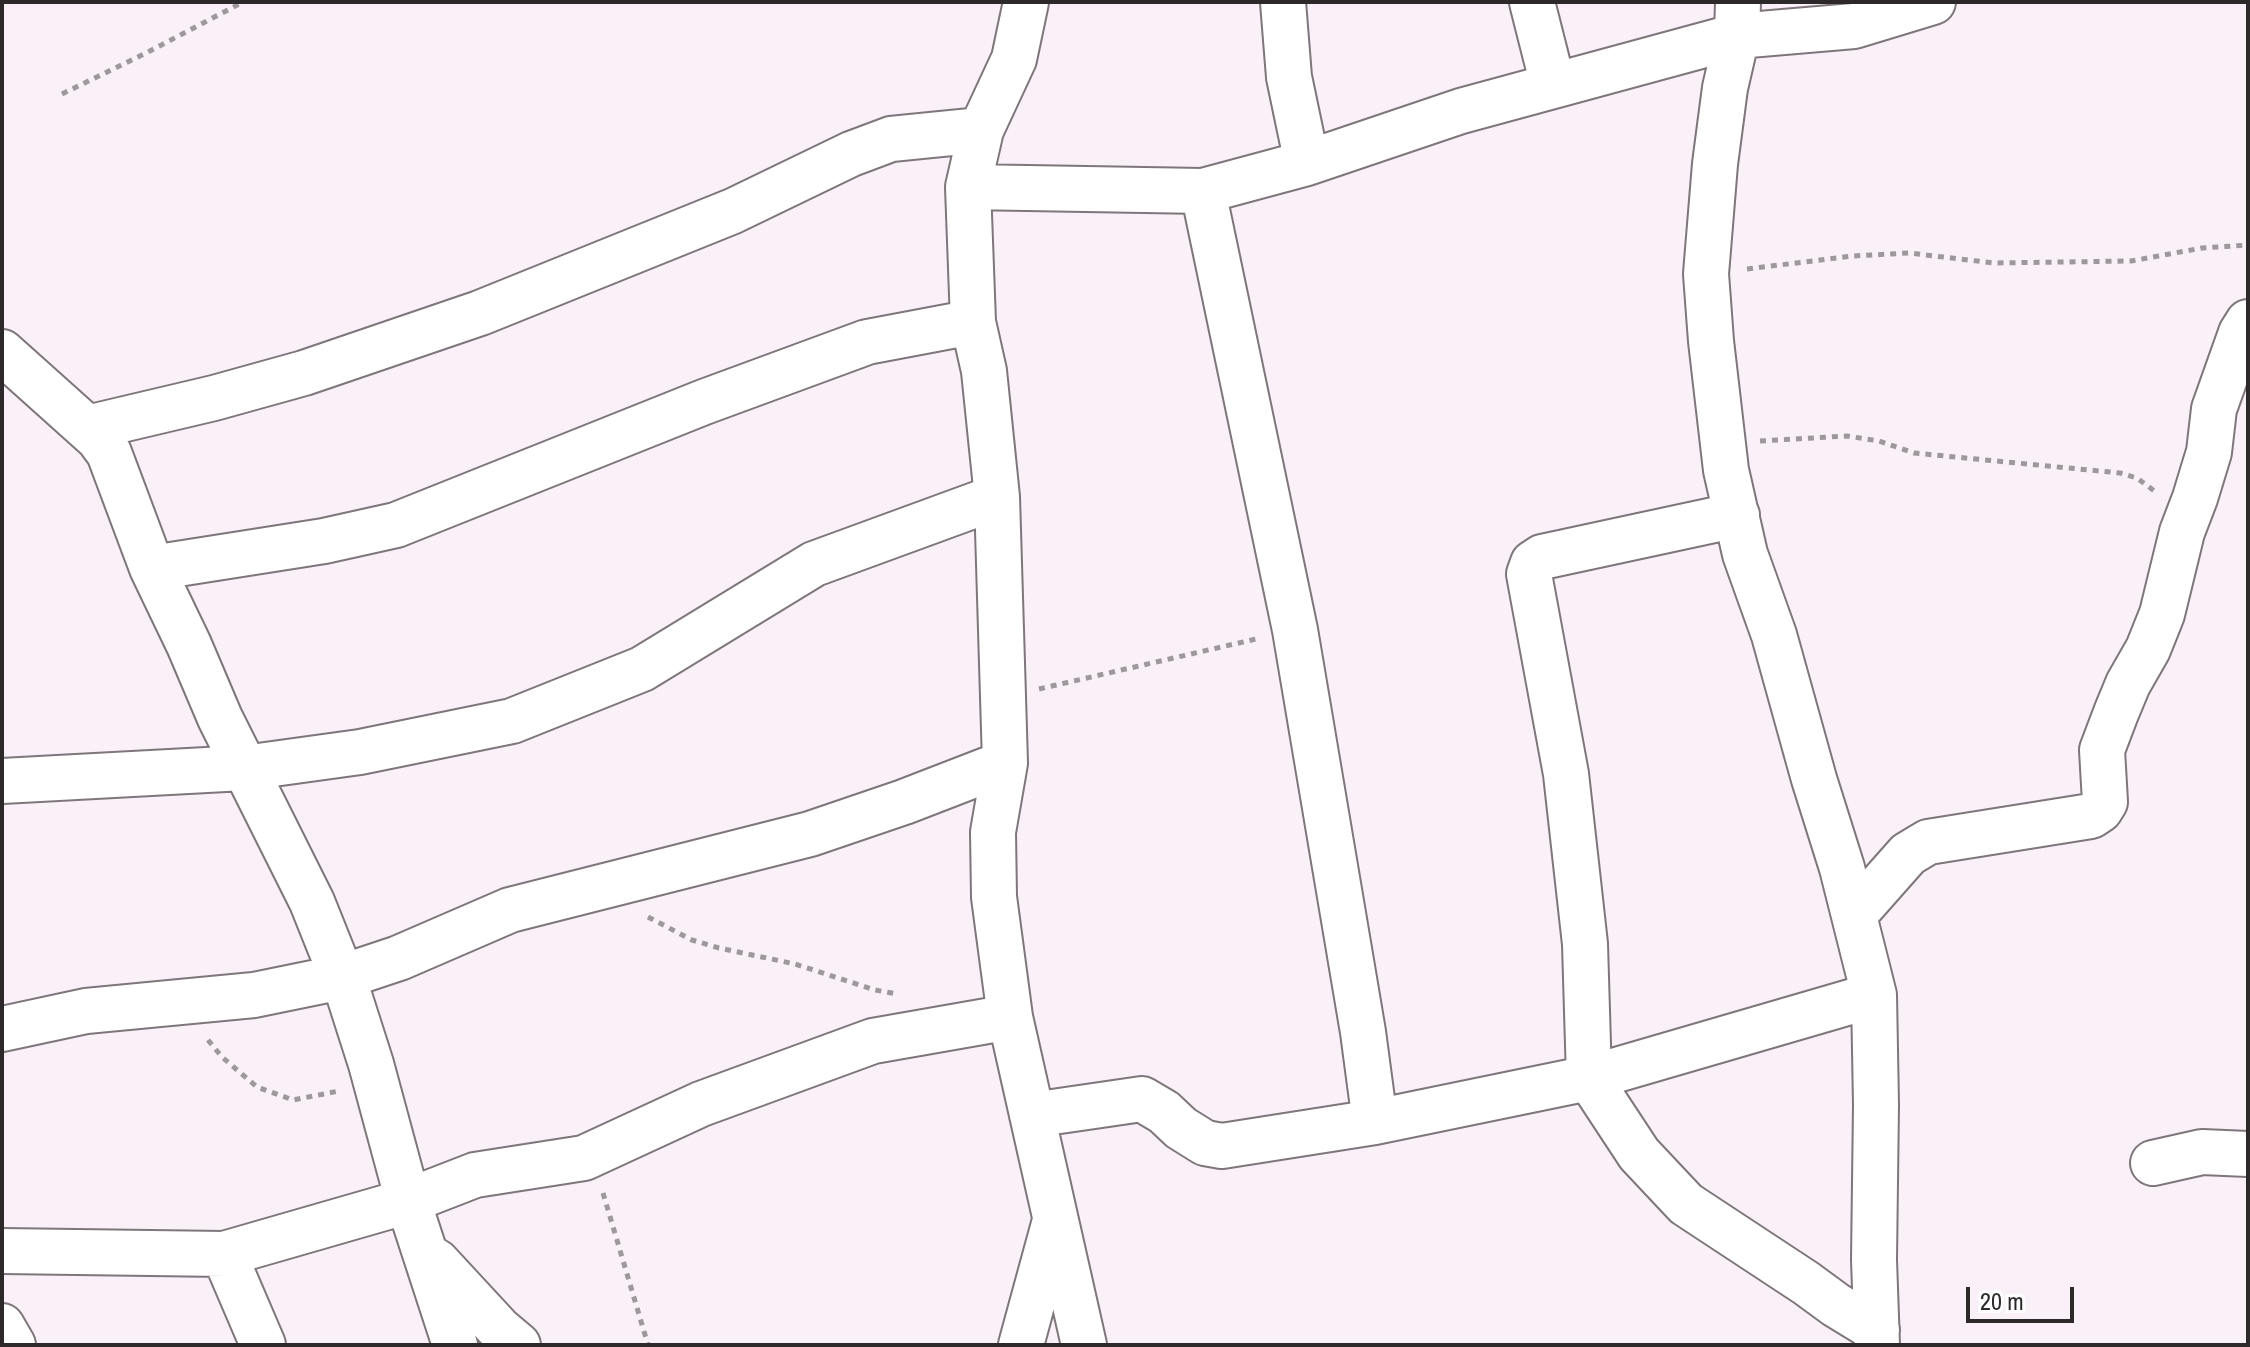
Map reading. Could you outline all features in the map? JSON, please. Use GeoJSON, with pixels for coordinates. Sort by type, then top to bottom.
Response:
{"type":"FeatureCollection","features":[{"type":"Feature","properties":{"kind":"street"},"geometry":{"type":"LineString","coordinates":[[1026,2],[1014,59],[981,130],[968,187],[973,322],[984,371],[997,497],[1005,763],[993,832],[994,897],[1010,1017],[1084,1345]]}},
{"type":"Feature","properties":{"kind":"street"},"geometry":{"type":"LineString","coordinates":[[1283,2],[1289,77],[1307,163]]}},
{"type":"Feature","properties":{"kind":"street"},"geometry":{"type":"LineString","coordinates":[[1532,2],[1553,85]]}},
{"type":"Feature","properties":{"kind":"street"},"geometry":{"type":"LineString","coordinates":[[968,187],[1203,191],[1307,163],[1461,111],[1553,85],[1737,19],[1854,26],[1933,2]]}},
{"type":"Feature","properties":{"kind":"street"},"geometry":{"type":"LineString","coordinates":[[1737,19],[1715,164],[1706,274],[1711,341],[1726,470],[1745,554],[1774,635],[1874,995],[1877,1337]]}},
{"type":"Feature","properties":{"kind":"street"},"geometry":{"type":"LineString","coordinates":[[87,428],[304,373],[480,313],[733,211],[851,154],[891,139],[981,130]]}},
{"type":"Feature","properties":{"kind":"street"},"geometry":{"type":"LineString","coordinates":[[1203,191],[1295,630],[1363,1032],[1375,1122]]}},
{"type":"Feature","properties":{"kind":"street"},"geometry":{"type":"LineString","coordinates":[[152,568],[324,541],[396,525],[704,402],[867,342],[973,322]]}},
{"type":"Feature","properties":{"kind":"street"},"geometry":{"type":"LineString","coordinates":[[1854,915],[1908,854],[1928,842],[2091,816],[2100,810],[2105,802],[2102,750],[2162,614],[2182,532],[2209,452],[2214,409],[2241,333],[2248,322]]}},
{"type":"Feature","properties":{"kind":"street"},"geometry":{"type":"LineString","coordinates":[[2,352],[87,428],[109,453],[152,568],[220,718],[312,902],[342,977],[376,1081],[408,1201],[455,1345]]}},
{"type":"Feature","properties":{"kind":"street"},"geometry":{"type":"LineString","coordinates":[[2,781],[244,768],[360,752],[512,721],[642,669],[814,564],[997,497]]}},
{"type":"Feature","properties":{"kind":"street"},"geometry":{"type":"LineString","coordinates":[[1737,515],[1542,557],[1533,563],[1529,574],[1566,774],[1585,944],[1589,1078],[1639,1154],[1686,1204],[1806,1283],[1877,1337]]}},
{"type":"Feature","properties":{"kind":"street"},"geometry":{"type":"LineString","coordinates":[[2,1029],[86,1011],[254,995],[342,977],[399,958],[510,910],[810,834],[1005,763]]}},
{"type":"Feature","properties":{"kind":"street"},"geometry":{"type":"LineString","coordinates":[[1032,1115],[1142,1099],[1205,1143],[1222,1146],[1375,1122],[1589,1078],[1874,995]]}},
{"type":"Feature","properties":{"kind":"street"},"geometry":{"type":"LineString","coordinates":[[2,1251],[224,1254],[408,1201],[475,1175],[584,1158],[701,1104],[873,1041],[1010,1017]]}},
{"type":"Feature","properties":{"kind":"street"},"geometry":{"type":"LineString","coordinates":[[2153,1163],[2202,1152],[2248,1154]]}},
{"type":"Feature","properties":{"kind":"street"},"geometry":{"type":"LineString","coordinates":[[1021,1345],[1056,1218]]}},
{"type":"Feature","properties":{"kind":"street"},"geometry":{"type":"LineString","coordinates":[[224,1254],[263,1345]]}},
{"type":"Feature","properties":{"kind":"street"},"geometry":{"type":"LineString","coordinates":[[426,1255],[437,1262],[499,1329],[518,1345]]}},
{"type":"Feature","properties":{"kind":"street"},"geometry":{"type":"LineString","coordinates":[[2,1326],[13,1345]]}},
{"type":"Feature","properties":{"kind":"path"},"geometry":{"type":"LineString","coordinates":[[62,94],[243,2]]}},
{"type":"Feature","properties":{"kind":"path"},"geometry":{"type":"LineString","coordinates":[[1706,274],[1853,256],[1909,253],[1994,263],[2131,261],[2202,248],[2248,245]]}},
{"type":"Feature","properties":{"kind":"path"},"geometry":{"type":"LineString","coordinates":[[1723,444],[1847,436],[1879,441],[1914,453],[2120,473],[2137,478],[2157,493],[2182,532]]}},
{"type":"Feature","properties":{"kind":"path"},"geometry":{"type":"LineString","coordinates":[[1003,697],[1295,630]]}},
{"type":"Feature","properties":{"kind":"path"},"geometry":{"type":"LineString","coordinates":[[595,888],[692,940],[795,964],[875,990],[903,995]]}},
{"type":"Feature","properties":{"kind":"path"},"geometry":{"type":"LineString","coordinates":[[177,1002],[222,1057],[257,1087],[293,1100],[318,1097],[376,1081]]}},
{"type":"Feature","properties":{"kind":"path"},"geometry":{"type":"LineString","coordinates":[[584,1158],[606,1197],[648,1345]]}}]}
